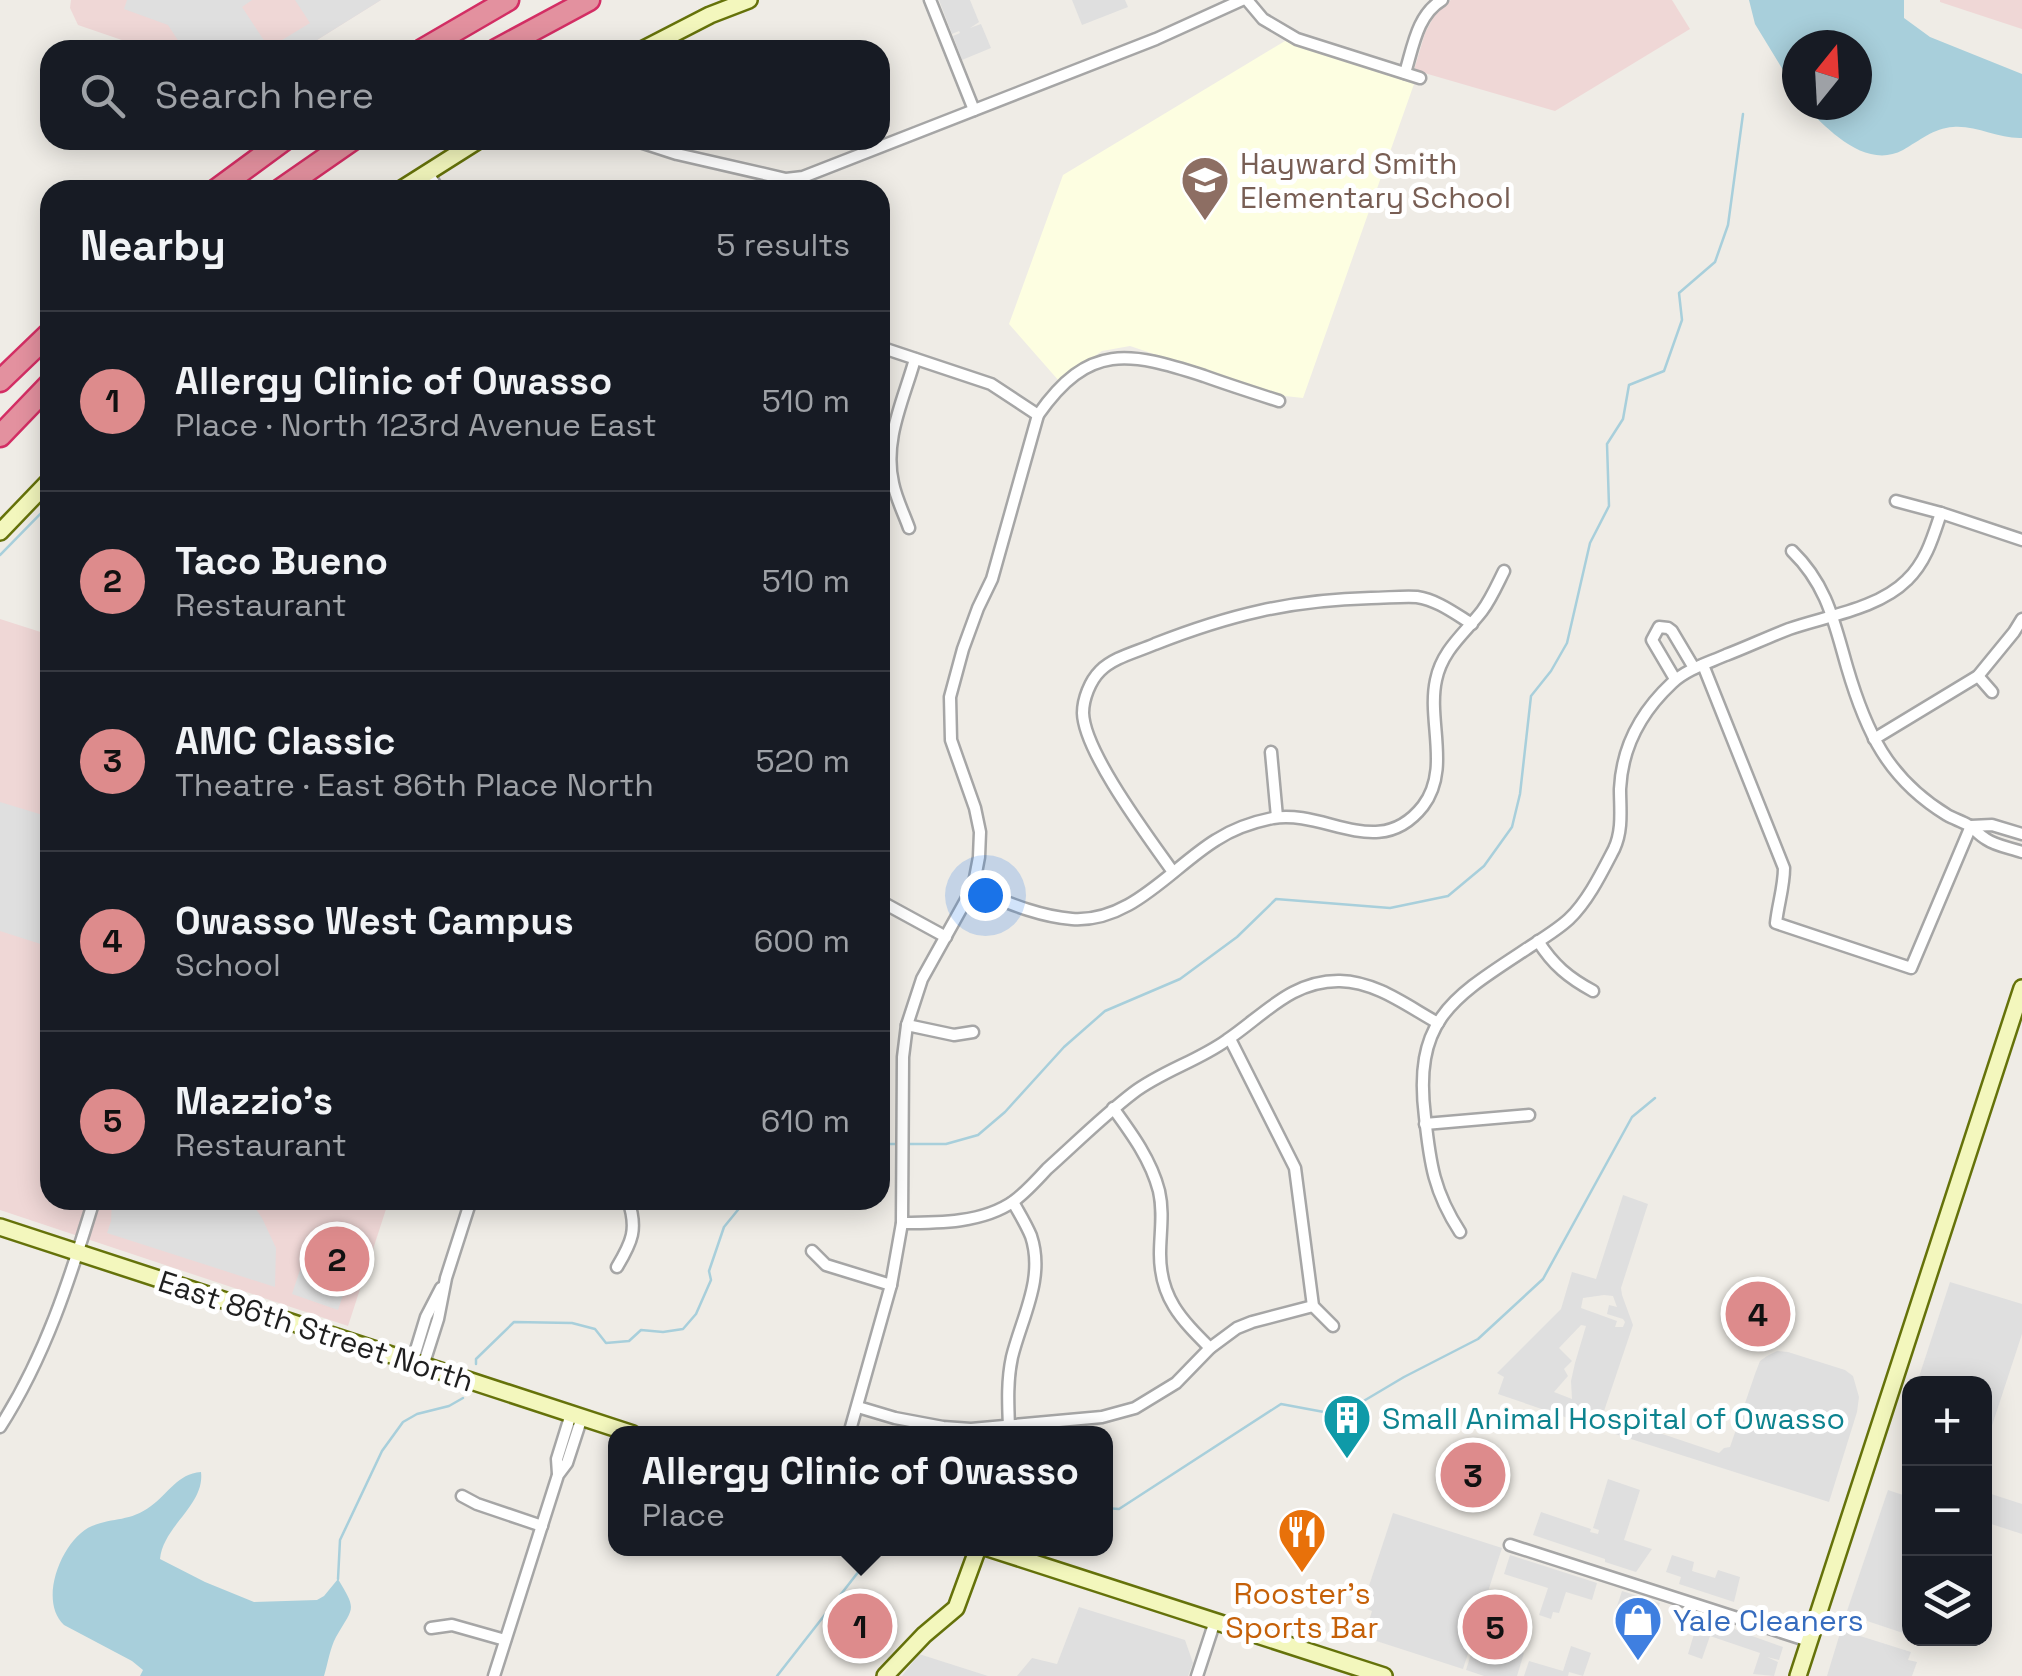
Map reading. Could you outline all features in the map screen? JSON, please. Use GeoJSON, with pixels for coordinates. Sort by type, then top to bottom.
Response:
{"type":"FeatureCollection","features":[{"type":"Feature","properties":{"kind":"highway"},"geometry":{"type":"LineString","coordinates":[[439,40],[508,0]]}},
{"type":"Feature","properties":{"kind":"highway"},"geometry":{"type":"LineString","coordinates":[[515,40],[590,0]]}},
{"type":"Feature","properties":{"kind":"highway"},"geometry":{"type":"LineString","coordinates":[[230,180],[270,150]]}},
{"type":"Feature","properties":{"kind":"highway"},"geometry":{"type":"LineString","coordinates":[[294,180],[338,150]]}},
{"type":"Feature","properties":{"kind":"highway"},"geometry":{"type":"LineString","coordinates":[[0,381],[40,343]]}},
{"type":"Feature","properties":{"kind":"highway"},"geometry":{"type":"LineString","coordinates":[[0,436],[40,394]]}},
{"type":"Feature","properties":{"kind":"main road"},"geometry":{"type":"LineString","coordinates":[[661,40],[748,0]]}},
{"type":"Feature","properties":{"kind":"main road"},"geometry":{"type":"LineString","coordinates":[[415,180],[463,150]]}},
{"type":"Feature","properties":{"kind":"main road"},"geometry":{"type":"LineString","coordinates":[[0,532],[40,490]]}},
{"type":"Feature","properties":{"kind":"main road"},"geometry":{"type":"LineString","coordinates":[[1798,1676],[2021,997]]}},
{"type":"Feature","properties":{"kind":"main road","name":"East 86th Street North"},"geometry":{"type":"LineString","coordinates":[[0,1228],[609,1426]]}},
{"type":"Feature","properties":{"kind":"main road"},"geometry":{"type":"LineString","coordinates":[[885,1676],[924,1634],[956,1608],[975,1556]]}},
{"type":"Feature","properties":{"kind":"main road"},"geometry":{"type":"LineString","coordinates":[[1013,1556],[1384,1676]]}},
{"type":"Feature","properties":{"kind":"street"},"geometry":{"type":"LineString","coordinates":[[930,0],[974,110]]}},
{"type":"Feature","properties":{"kind":"street"},"geometry":{"type":"LineString","coordinates":[[890,143],[1244,0],[1263,20],[1297,39],[1420,78]]}},
{"type":"Feature","properties":{"kind":"street"},"geometry":{"type":"LineString","coordinates":[[1405,73],[1420,22],[1442,0]]}},
{"type":"Feature","properties":{"kind":"street"},"geometry":{"type":"LineString","coordinates":[[664,150],[786,179],[803,177],[872,150]]}},
{"type":"Feature","properties":{"kind":"street"},"geometry":{"type":"LineString","coordinates":[[427,172],[432,180]]}},
{"type":"Feature","properties":{"kind":"street"},"geometry":{"type":"LineString","coordinates":[[890,350],[990,384],[1038,415]]}},
{"type":"Feature","properties":{"kind":"street"},"geometry":{"type":"LineString","coordinates":[[909,528],[893,484],[891,462],[894,426],[916,358]]}},
{"type":"Feature","properties":{"kind":"street"},"geometry":{"type":"LineString","coordinates":[[852,1426],[891,1285],[902,1223],[903,1057],[907,1025],[922,979],[971,888],[979,857],[980,832],[975,808],[952,740],[950,697],[973,622],[992,579],[1038,415],[1066,382],[1113,358],[1151,360],[1279,401]]}},
{"type":"Feature","properties":{"kind":"street"},"geometry":{"type":"LineString","coordinates":[[1896,500],[2022,540]]}},
{"type":"Feature","properties":{"kind":"street"},"geometry":{"type":"LineString","coordinates":[[1460,1232],[1437,1191],[1422,1070],[1427,1047],[1456,998],[1538,942],[1579,908],[1614,848],[1621,822],[1621,778],[1628,745],[1648,706],[1675,680],[1699,666],[1888,595],[1908,579],[1929,548],[1941,513]]}},
{"type":"Feature","properties":{"kind":"street"},"geometry":{"type":"LineString","coordinates":[[1792,551],[1819,583],[1874,739],[1900,779],[1923,799],[1971,826],[1988,841],[2022,852]]}},
{"type":"Feature","properties":{"kind":"street"},"geometry":{"type":"LineString","coordinates":[[971,888],[1034,913],[1078,919],[1128,905],[1214,841],[1243,826],[1277,818],[1308,820],[1354,832],[1376,832],[1404,822],[1421,808],[1435,780],[1436,681],[1448,652],[1491,597],[1504,571]]}},
{"type":"Feature","properties":{"kind":"street"},"geometry":{"type":"LineString","coordinates":[[1173,872],[1120,796],[1092,746],[1083,713],[1093,680],[1102,668],[1196,628],[1288,604],[1417,598],[1440,605],[1472,624]]}},
{"type":"Feature","properties":{"kind":"street"},"geometry":{"type":"LineString","coordinates":[[1874,739],[1978,676],[2022,619]]}},
{"type":"Feature","properties":{"kind":"street"},"geometry":{"type":"LineString","coordinates":[[1675,680],[1652,640],[1659,627],[1672,630],[1699,666],[1784,868],[1776,923],[1911,968],[1971,826]]}},
{"type":"Feature","properties":{"kind":"street"},"geometry":{"type":"LineString","coordinates":[[1978,676],[1992,692]]}},
{"type":"Feature","properties":{"kind":"street"},"geometry":{"type":"LineString","coordinates":[[1271,752],[1277,818]]}},
{"type":"Feature","properties":{"kind":"street"},"geometry":{"type":"LineString","coordinates":[[1971,826],[1992,825],[2022,834]]}},
{"type":"Feature","properties":{"kind":"street"},"geometry":{"type":"LineString","coordinates":[[890,906],[946,937]]}},
{"type":"Feature","properties":{"kind":"street"},"geometry":{"type":"LineString","coordinates":[[1538,942],[1556,967],[1593,991]]}},
{"type":"Feature","properties":{"kind":"street"},"geometry":{"type":"LineString","coordinates":[[902,1223],[963,1220],[1012,1202],[1139,1088],[1230,1039],[1284,996],[1312,985],[1342,981],[1367,985],[1438,1023]]}},
{"type":"Feature","properties":{"kind":"street"},"geometry":{"type":"LineString","coordinates":[[907,1025],[954,1035],[973,1032]]}},
{"type":"Feature","properties":{"kind":"street"},"geometry":{"type":"LineString","coordinates":[[1230,1039],[1295,1168],[1314,1306],[1333,1326]]}},
{"type":"Feature","properties":{"kind":"street"},"geometry":{"type":"LineString","coordinates":[[1113,1108],[1141,1148],[1159,1191],[1161,1268],[1172,1307],[1210,1348]]}},
{"type":"Feature","properties":{"kind":"street"},"geometry":{"type":"LineString","coordinates":[[1426,1124],[1528,1115]]}},
{"type":"Feature","properties":{"kind":"street"},"geometry":{"type":"LineString","coordinates":[[1012,1202],[1032,1242],[1036,1271],[1012,1359],[1009,1426],[1085,1420],[1135,1408],[1176,1383],[1210,1348],[1238,1328],[1314,1306]]}},
{"type":"Feature","properties":{"kind":"street"},"geometry":{"type":"LineString","coordinates":[[0,1427],[42,1352],[91,1210]]}},
{"type":"Feature","properties":{"kind":"street"},"geometry":{"type":"LineString","coordinates":[[417,1364],[426,1317],[446,1278],[468,1210]]}},
{"type":"Feature","properties":{"kind":"street"},"geometry":{"type":"LineString","coordinates":[[617,1266],[631,1244],[630,1210]]}},
{"type":"Feature","properties":{"kind":"street"},"geometry":{"type":"LineString","coordinates":[[812,1251],[826,1265],[891,1285]]}},
{"type":"Feature","properties":{"kind":"street"},"geometry":{"type":"LineString","coordinates":[[858,1407],[938,1426]]}},
{"type":"Feature","properties":{"kind":"street"},"geometry":{"type":"LineString","coordinates":[[494,1676],[558,1475],[557,1460],[576,1415]]}},
{"type":"Feature","properties":{"kind":"street"},"geometry":{"type":"LineString","coordinates":[[462,1496],[542,1526]]}},
{"type":"Feature","properties":{"kind":"street"},"geometry":{"type":"LineString","coordinates":[[1510,1545],[1809,1641]]}},
{"type":"Feature","properties":{"kind":"street"},"geometry":{"type":"LineString","coordinates":[[1197,1676],[1214,1621]]}},
{"type":"Feature","properties":{"kind":"street"},"geometry":{"type":"LineString","coordinates":[[431,1628],[452,1624],[505,1640]]}},
{"type":"Feature","properties":{"kind":"shaded area"},"geometry":{"type":"Polygon","coordinates":[[[71,0],[381,0],[317,40],[122,40],[78,25],[70,8],[71,0]]]}},
{"type":"Feature","properties":{"kind":"shaded area"},"geometry":{"type":"Polygon","coordinates":[[[127,0],[252,0],[242,7],[264,40],[178,40],[168,25],[124,9],[127,0]]]}},
{"type":"Feature","properties":{"kind":"shaded area"},"geometry":{"type":"Polygon","coordinates":[[[295,0],[381,0],[317,40],[282,40],[310,23],[295,0]]]}},
{"type":"Feature","properties":{"kind":"shaded area"},"geometry":{"type":"Polygon","coordinates":[[[939,0],[970,0],[979,22],[970,28],[981,24],[991,48],[962,60],[953,36],[960,33],[952,34],[939,0]]]}},
{"type":"Feature","properties":{"kind":"shaded area"},"geometry":{"type":"Polygon","coordinates":[[[1072,0],[1125,0],[1128,7],[1082,25],[1072,0]]]}},
{"type":"Feature","properties":{"kind":"shaded area"},"geometry":{"type":"Polygon","coordinates":[[[1451,0],[1672,0],[1690,29],[1555,111],[1414,70],[1425,33],[1439,7],[1451,0]]]}},
{"type":"Feature","properties":{"kind":"shaded area"},"geometry":{"type":"Polygon","coordinates":[[[2022,0],[2022,29],[1940,2],[2022,0]]]}},
{"type":"Feature","properties":{"kind":"shaded area","name":"Hayward Smith Elementary School"},"geometry":{"type":"Polygon","coordinates":[[[1285,41],[1414,84],[1303,398],[1276,395],[1130,346],[1102,351],[1059,381],[1009,324],[1063,175],[1285,41]]]}},
{"type":"Feature","properties":{"kind":"shaded area"},"geometry":{"type":"Polygon","coordinates":[[[0,619],[40,632],[40,1210],[386,1210],[348,1326],[0,1210],[0,619]]]}},
{"type":"Feature","properties":{"kind":"shaded area"},"geometry":{"type":"Polygon","coordinates":[[[0,802],[40,814],[40,944],[0,931],[0,802]]]}},
{"type":"Feature","properties":{"kind":"shaded area"},"geometry":{"type":"Polygon","coordinates":[[[1623,1195],[1648,1204],[1621,1288],[1633,1325],[1603,1414],[1719,1453],[1730,1447],[1760,1361],[1767,1356],[1777,1351],[1788,1352],[1853,1376],[1859,1397],[1857,1412],[1829,1502],[1498,1394],[1504,1377],[1497,1373],[1561,1309],[1572,1272],[1596,1279],[1623,1195]],[[1613,1296],[1583,1298],[1581,1308],[1617,1321],[1615,1327],[1623,1327],[1623,1319],[1607,1314],[1609,1305],[1617,1307],[1613,1296]],[[1581,1325],[1559,1348],[1572,1361],[1564,1369],[1568,1376],[1554,1392],[1572,1399],[1571,1381],[1586,1326],[1581,1325]]]}},
{"type":"Feature","properties":{"kind":"shaded area"},"geometry":{"type":"Polygon","coordinates":[[[112,1210],[257,1210],[276,1248],[275,1287],[107,1233],[112,1210]]]}},
{"type":"Feature","properties":{"kind":"shaded area"},"geometry":{"type":"Polygon","coordinates":[[[302,1264],[332,1274],[330,1284],[345,1289],[338,1310],[292,1294],[302,1264]]]}},
{"type":"Feature","properties":{"kind":"shaded area"},"geometry":{"type":"Polygon","coordinates":[[[1950,1282],[2022,1304],[2022,1334],[1992,1426],[1992,1376],[1919,1376],[1950,1282]]]}},
{"type":"Feature","properties":{"kind":"shaded area"},"geometry":{"type":"Polygon","coordinates":[[[1608,1479],[1640,1490],[1624,1540],[1652,1549],[1636,1572],[1533,1535],[1541,1512],[1598,1534],[1599,1530],[1593,1528],[1608,1479]]]}},
{"type":"Feature","properties":{"kind":"shaded area"},"geometry":{"type":"Polygon","coordinates":[[[1888,1490],[1902,1495],[1902,1633],[1846,1614],[1888,1490]]]}},
{"type":"Feature","properties":{"kind":"shaded area"},"geometry":{"type":"Polygon","coordinates":[[[1992,1494],[2022,1504],[2022,1534],[1992,1524],[1992,1494]]]}},
{"type":"Feature","properties":{"kind":"shaded area"},"geometry":{"type":"Polygon","coordinates":[[[1393,1513],[1502,1548],[1463,1669],[1364,1637],[1372,1611],[1362,1607],[1393,1513]]]}},
{"type":"Feature","properties":{"kind":"shaded area"},"geometry":{"type":"Polygon","coordinates":[[[1510,1555],[1597,1583],[1592,1600],[1566,1592],[1559,1613],[1553,1612],[1551,1619],[1539,1615],[1548,1588],[1504,1574],[1510,1555]]]}},
{"type":"Feature","properties":{"kind":"shaded area"},"geometry":{"type":"Polygon","coordinates":[[[1672,1555],[1694,1562],[1692,1571],[1715,1578],[1718,1570],[1740,1577],[1734,1602],[1679,1584],[1681,1577],[1666,1572],[1672,1555]]]}},
{"type":"Feature","properties":{"kind":"shaded area"},"geometry":{"type":"Polygon","coordinates":[[[1622,1591],[1660,1603],[1654,1621],[1616,1609],[1622,1591]]]}},
{"type":"Feature","properties":{"kind":"shaded area"},"geometry":{"type":"Polygon","coordinates":[[[1079,1607],[1185,1640],[1193,1663],[1188,1676],[1017,1676],[1032,1658],[1057,1664],[1079,1607]]]}},
{"type":"Feature","properties":{"kind":"shaded area"},"geometry":{"type":"Polygon","coordinates":[[[1712,1617],[1783,1647],[1779,1660],[1767,1657],[1778,1662],[1774,1676],[1753,1674],[1760,1653],[1710,1636],[1702,1659],[1688,1654],[1697,1624],[1708,1627],[1712,1617]]]}},
{"type":"Feature","properties":{"kind":"shaded area"},"geometry":{"type":"Polygon","coordinates":[[[1841,1630],[1911,1652],[1908,1660],[1917,1662],[1912,1676],[1827,1676],[1841,1630]]]}},
{"type":"Feature","properties":{"kind":"shaded area"},"geometry":{"type":"Polygon","coordinates":[[[1476,1638],[1524,1653],[1517,1676],[1484,1676],[1466,1670],[1476,1638]]]}},
{"type":"Feature","properties":{"kind":"shaded area"},"geometry":{"type":"Polygon","coordinates":[[[1571,1646],[1591,1653],[1583,1676],[1569,1672],[1568,1676],[1524,1676],[1529,1661],[1563,1671],[1571,1646]]]}},
{"type":"Feature","properties":{"kind":"shaded area"},"geometry":{"type":"Polygon","coordinates":[[[919,1654],[988,1676],[902,1676],[919,1654]]]}},
{"type":"Feature","properties":{"kind":"water"},"geometry":{"type":"Polygon","coordinates":[[[1749,0],[1904,0],[1904,18],[1930,37],[2022,74],[2022,138],[1953,127],[1933,132],[1889,155],[1862,151],[1820,120],[1872,120],[1872,30],[1782,30],[1782,68],[1755,24],[1749,0]]]}},
{"type":"Feature","properties":{"kind":"water"},"geometry":{"type":"Polygon","coordinates":[[[201,1472],[197,1495],[168,1536],[160,1559],[254,1602],[317,1600],[338,1579],[351,1608],[334,1641],[324,1676],[140,1676],[143,1670],[132,1661],[64,1625],[56,1614],[53,1586],[57,1571],[81,1533],[100,1523],[143,1511],[179,1480],[201,1472]]]}},
{"type":"Feature","properties":{"kind":"waterway"},"geometry":{"type":"LineString","coordinates":[[904,1144],[946,1144],[978,1135],[1105,1011],[1180,979],[1237,937],[1276,899],[1390,908],[1448,896],[1484,866],[1512,827],[1520,794],[1531,696],[1567,643],[1590,543],[1609,506],[1607,444],[1623,419],[1629,385],[1664,371],[1682,320],[1679,293],[1715,262],[1728,225],[1743,114]]}},
{"type":"Feature","properties":{"kind":"waterway"},"geometry":{"type":"LineString","coordinates":[[0,555],[40,514]]}},
{"type":"Feature","properties":{"kind":"waterway"},"geometry":{"type":"LineString","coordinates":[[1113,1509],[1119,1509],[1281,1404],[1340,1415],[1478,1339],[1543,1279],[1632,1117],[1655,1098]]}},
{"type":"Feature","properties":{"kind":"waterway"},"geometry":{"type":"LineString","coordinates":[[890,1144],[896,1144]]}},
{"type":"Feature","properties":{"kind":"waterway"},"geometry":{"type":"LineString","coordinates":[[476,1364],[476,1359],[514,1322],[572,1323],[595,1329],[606,1343],[629,1341],[641,1330],[683,1329],[696,1314],[711,1280],[709,1271],[724,1227],[738,1210]]}},
{"type":"Feature","properties":{"kind":"waterway"},"geometry":{"type":"LineString","coordinates":[[338,1579],[340,1540],[382,1451],[403,1422],[463,1398]]}},
{"type":"Feature","properties":{"kind":"waterway"},"geometry":{"type":"LineString","coordinates":[[777,1676],[870,1556]]}},
{"type":"Feature","properties":{"kind":"place","name":"Hayward Smith Elementary School"},"geometry":{"type":"Point","coordinates":[1205,222]}},
{"type":"Feature","properties":{"kind":"place","name":"Taco Bueno"},"geometry":{"type":"Point","coordinates":[337,1259]}},
{"type":"Feature","properties":{"kind":"place","name":"Owasso West Campus"},"geometry":{"type":"Point","coordinates":[1758,1314]}},
{"type":"Feature","properties":{"kind":"place","name":"Small Animal Hospital of Owasso"},"geometry":{"type":"Point","coordinates":[1347,1460]}},
{"type":"Feature","properties":{"kind":"place","name":"AMC Classic"},"geometry":{"type":"Point","coordinates":[1473,1475]}},
{"type":"Feature","properties":{"kind":"place","name":"Rooster's Sports Bar"},"geometry":{"type":"Point","coordinates":[1302,1574]}},
{"type":"Feature","properties":{"kind":"place","name":"Allergy Clinic of Owasso"},"geometry":{"type":"Point","coordinates":[860,1626]}},
{"type":"Feature","properties":{"kind":"place","name":"Mazzio's"},"geometry":{"type":"Point","coordinates":[1495,1627]}},
{"type":"Feature","properties":{"kind":"place","name":"Yale Cleaners"},"geometry":{"type":"Point","coordinates":[1638,1662]}}]}
